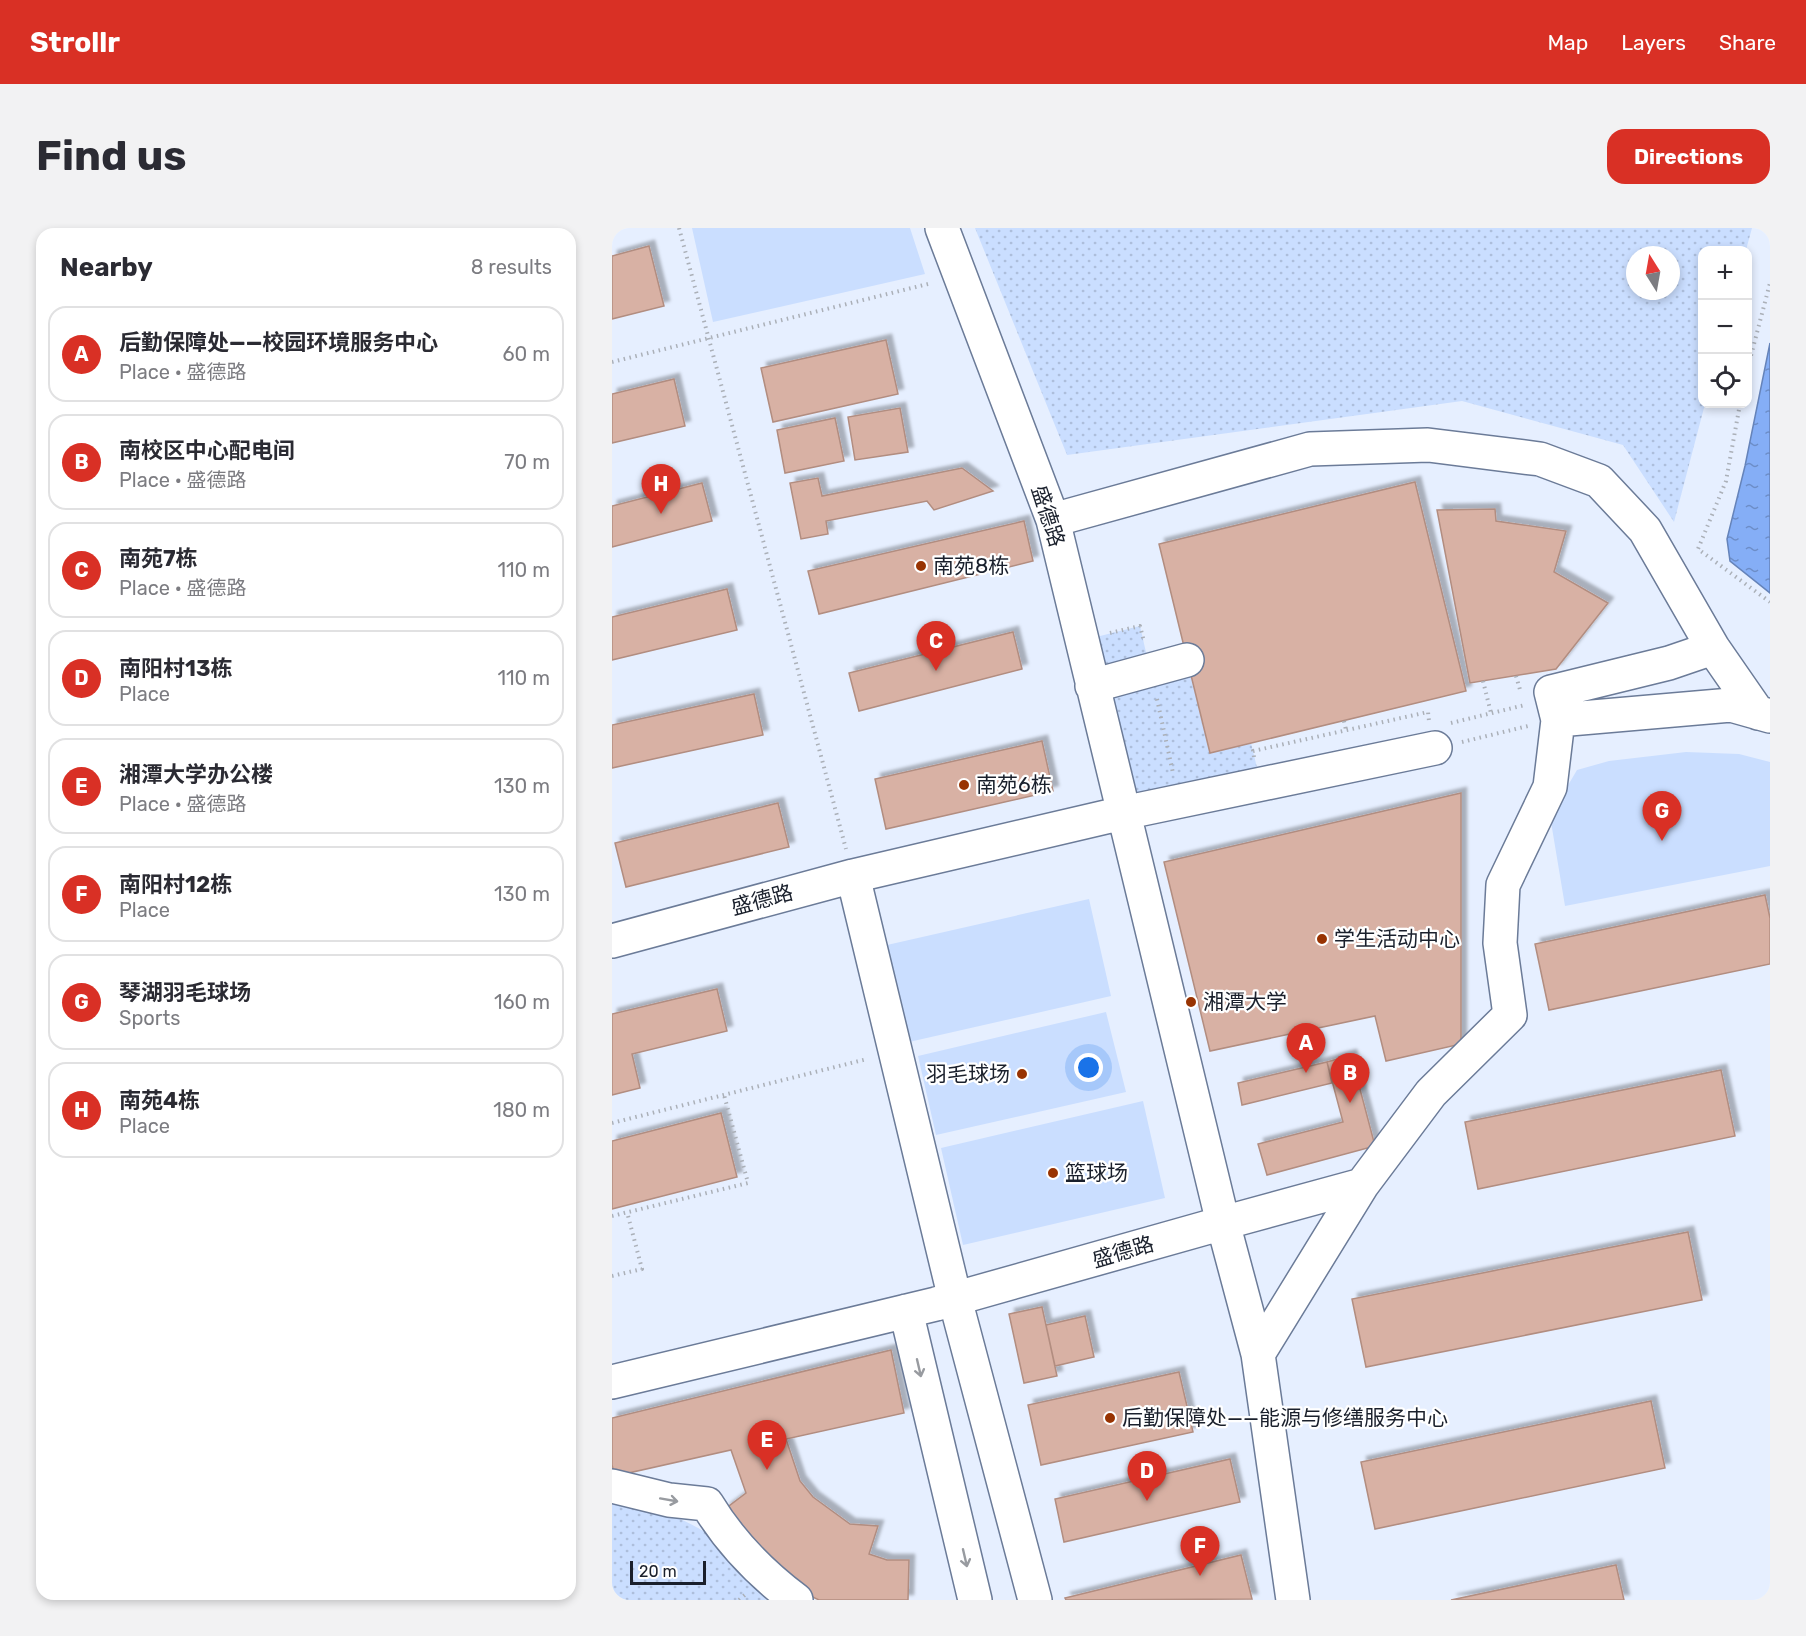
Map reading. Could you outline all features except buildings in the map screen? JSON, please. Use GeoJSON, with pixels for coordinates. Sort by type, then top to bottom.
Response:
{"type":"FeatureCollection","features":[{"type":"Feature","properties":{"kind":"street","name":"盛德路"},"geometry":{"type":"LineString","coordinates":[[612,1382],[955,1299],[1223,1223],[1053,520],[942,228]]}},
{"type":"Feature","properties":{"kind":"street"},"geometry":{"type":"LineString","coordinates":[[1053,520],[1310,449],[1428,445],[1540,459],[1599,481],[1646,530],[1713,648],[1764,714]]}},
{"type":"Feature","properties":{"kind":"street"},"geometry":{"type":"LineString","coordinates":[[1258,1354],[1362,1185],[1431,1093],[1510,1015],[1500,943],[1503,885],[1550,787],[1555,709],[1551,692],[1668,663],[1713,648]]}},
{"type":"Feature","properties":{"kind":"street"},"geometry":{"type":"LineString","coordinates":[[1092,686],[1188,660]]}},
{"type":"Feature","properties":{"kind":"street"},"geometry":{"type":"LineString","coordinates":[[1555,709],[1731,705],[1764,714]]}},
{"type":"Feature","properties":{"kind":"street","name":"盛德路"},"geometry":{"type":"LineString","coordinates":[[612,940],[853,876],[1433,738]]}},
{"type":"Feature","properties":{"kind":"street"},"geometry":{"type":"LineString","coordinates":[[853,876],[955,1299],[1035,1600]]}},
{"type":"Feature","properties":{"kind":"street"},"geometry":{"type":"LineString","coordinates":[[1293,1600],[1258,1354],[1223,1223],[1362,1185]]}},
{"type":"Feature","properties":{"kind":"street"},"geometry":{"type":"LineString","coordinates":[[906,1311],[975,1600]]}},
{"type":"Feature","properties":{"kind":"street"},"geometry":{"type":"LineString","coordinates":[[612,1486],[669,1500],[707,1504],[731,1540],[796,1600]]}},
{"type":"Feature","properties":{"kind":"path"},"geometry":{"type":"LineString","coordinates":[[679,228],[853,876]]}},
{"type":"Feature","properties":{"kind":"path"},"geometry":{"type":"LineString","coordinates":[[612,362],[959,276]]}},
{"type":"Feature","properties":{"kind":"path"},"geometry":{"type":"LineString","coordinates":[[1751,354],[1770,283]]}},
{"type":"Feature","properties":{"kind":"path"},"geometry":{"type":"LineString","coordinates":[[1739,408],[1726,481],[1698,549],[1770,603]]}},
{"type":"Feature","properties":{"kind":"path"},"geometry":{"type":"LineString","coordinates":[[1102,635],[1140,626],[1174,775]]}},
{"type":"Feature","properties":{"kind":"path"},"geometry":{"type":"LineString","coordinates":[[1484,681],[1491,713]]}},
{"type":"Feature","properties":{"kind":"path"},"geometry":{"type":"LineString","coordinates":[[1433,738],[1491,713],[1555,709]]}},
{"type":"Feature","properties":{"kind":"path"},"geometry":{"type":"LineString","coordinates":[[1433,738],[1555,709]]}},
{"type":"Feature","properties":{"kind":"path"},"geometry":{"type":"LineString","coordinates":[[1255,759],[1253,750],[1428,712],[1433,738]]}},
{"type":"Feature","properties":{"kind":"path"},"geometry":{"type":"LineString","coordinates":[[1344,721],[1346,730]]}},
{"type":"Feature","properties":{"kind":"path"},"geometry":{"type":"LineString","coordinates":[[612,1123],[873,1057]]}},
{"type":"Feature","properties":{"kind":"path"},"geometry":{"type":"LineString","coordinates":[[612,1216],[748,1183],[724,1095]]}},
{"type":"Feature","properties":{"kind":"path"},"geometry":{"type":"LineString","coordinates":[[612,1276],[642,1269],[627,1212]]}},
{"type":"Feature","properties":{"kind":"shaded area","name":"湘潭大学"},"geometry":{"type":"Polygon","coordinates":[[[612,228],[1770,228],[1770,1600],[612,1600],[612,228]]]}},
{"type":"Feature","properties":{"kind":"shaded area"},"geometry":{"type":"Polygon","coordinates":[[[692,228],[910,228],[925,274],[713,322],[692,228]]]}},
{"type":"Feature","properties":{"kind":"shaded area"},"geometry":{"type":"Polygon","coordinates":[[[975,228],[1752,228],[1747,246],[1698,246],[1698,408],[1704,408],[1674,522],[1623,445],[1462,401],[1067,455],[975,228]]]}},
{"type":"Feature","properties":{"kind":"shaded area"},"geometry":{"type":"Polygon","coordinates":[[[1140,626],[1150,670],[1187,660],[1210,753],[1251,743],[1260,780],[1135,806],[1092,638],[1140,626]]]}},
{"type":"Feature","properties":{"kind":"shaded area"},"geometry":{"type":"Polygon","coordinates":[[[1686,752],[1739,754],[1770,762],[1770,866],[1565,906],[1550,816],[1577,770],[1609,761],[1686,752]]]}},
{"type":"Feature","properties":{"kind":"shaded area"},"geometry":{"type":"Polygon","coordinates":[[[1089,899],[1111,996],[909,1042],[887,945],[1089,899]]]}},
{"type":"Feature","properties":{"kind":"shaded area","name":"羽毛球场"},"geometry":{"type":"Polygon","coordinates":[[[1106,1012],[1126,1092],[936,1135],[918,1056],[1106,1012]]]}},
{"type":"Feature","properties":{"kind":"shaded area","name":"篮球场"},"geometry":{"type":"Polygon","coordinates":[[[1143,1101],[1165,1198],[963,1245],[941,1148],[1143,1101]]]}},
{"type":"Feature","properties":{"kind":"shaded area"},"geometry":{"type":"Polygon","coordinates":[[[612,1499],[658,1510],[681,1519],[723,1544],[741,1561],[755,1579],[766,1600],[612,1600],[612,1499]]]}},
{"type":"Feature","properties":{"kind":"water"},"geometry":{"type":"Polygon","coordinates":[[[1770,343],[1770,593],[1730,561],[1727,539],[1745,466],[1770,343]]]}},
{"type":"Feature","properties":{"kind":"place","name":"南苑4栋"},"geometry":{"type":"Point","coordinates":[661,514]}},
{"type":"Feature","properties":{"kind":"place","name":"南苑8栋"},"geometry":{"type":"Point","coordinates":[921,566]}},
{"type":"Feature","properties":{"kind":"place","name":"南苑7栋"},"geometry":{"type":"Point","coordinates":[936,671]}},
{"type":"Feature","properties":{"kind":"place","name":"南苑6栋"},"geometry":{"type":"Point","coordinates":[964,785]}},
{"type":"Feature","properties":{"kind":"place","name":"琴湖羽毛球场"},"geometry":{"type":"Point","coordinates":[1662,841]}},
{"type":"Feature","properties":{"kind":"place","name":"学生活动中心"},"geometry":{"type":"Point","coordinates":[1322,939]}},
{"type":"Feature","properties":{"kind":"place","name":"湘潭大学"},"geometry":{"type":"Point","coordinates":[1191,1002]}},
{"type":"Feature","properties":{"kind":"place","name":"后勤保障处——校园环境服务中心"},"geometry":{"type":"Point","coordinates":[1306,1073]}},
{"type":"Feature","properties":{"kind":"place","name":"羽毛球场"},"geometry":{"type":"Point","coordinates":[1022,1074]}},
{"type":"Feature","properties":{"kind":"place","name":"南校区中心配电间"},"geometry":{"type":"Point","coordinates":[1350,1103]}},
{"type":"Feature","properties":{"kind":"place","name":"篮球场"},"geometry":{"type":"Point","coordinates":[1053,1173]}},
{"type":"Feature","properties":{"kind":"place","name":"后勤保障处——能源与修缮服务中心"},"geometry":{"type":"Point","coordinates":[1110,1418]}},
{"type":"Feature","properties":{"kind":"place","name":"湘潭大学办公楼"},"geometry":{"type":"Point","coordinates":[767,1470]}},
{"type":"Feature","properties":{"kind":"place","name":"南阳村13栋"},"geometry":{"type":"Point","coordinates":[1147,1501]}},
{"type":"Feature","properties":{"kind":"place","name":"南阳村12栋"},"geometry":{"type":"Point","coordinates":[1200,1576]}}]}
